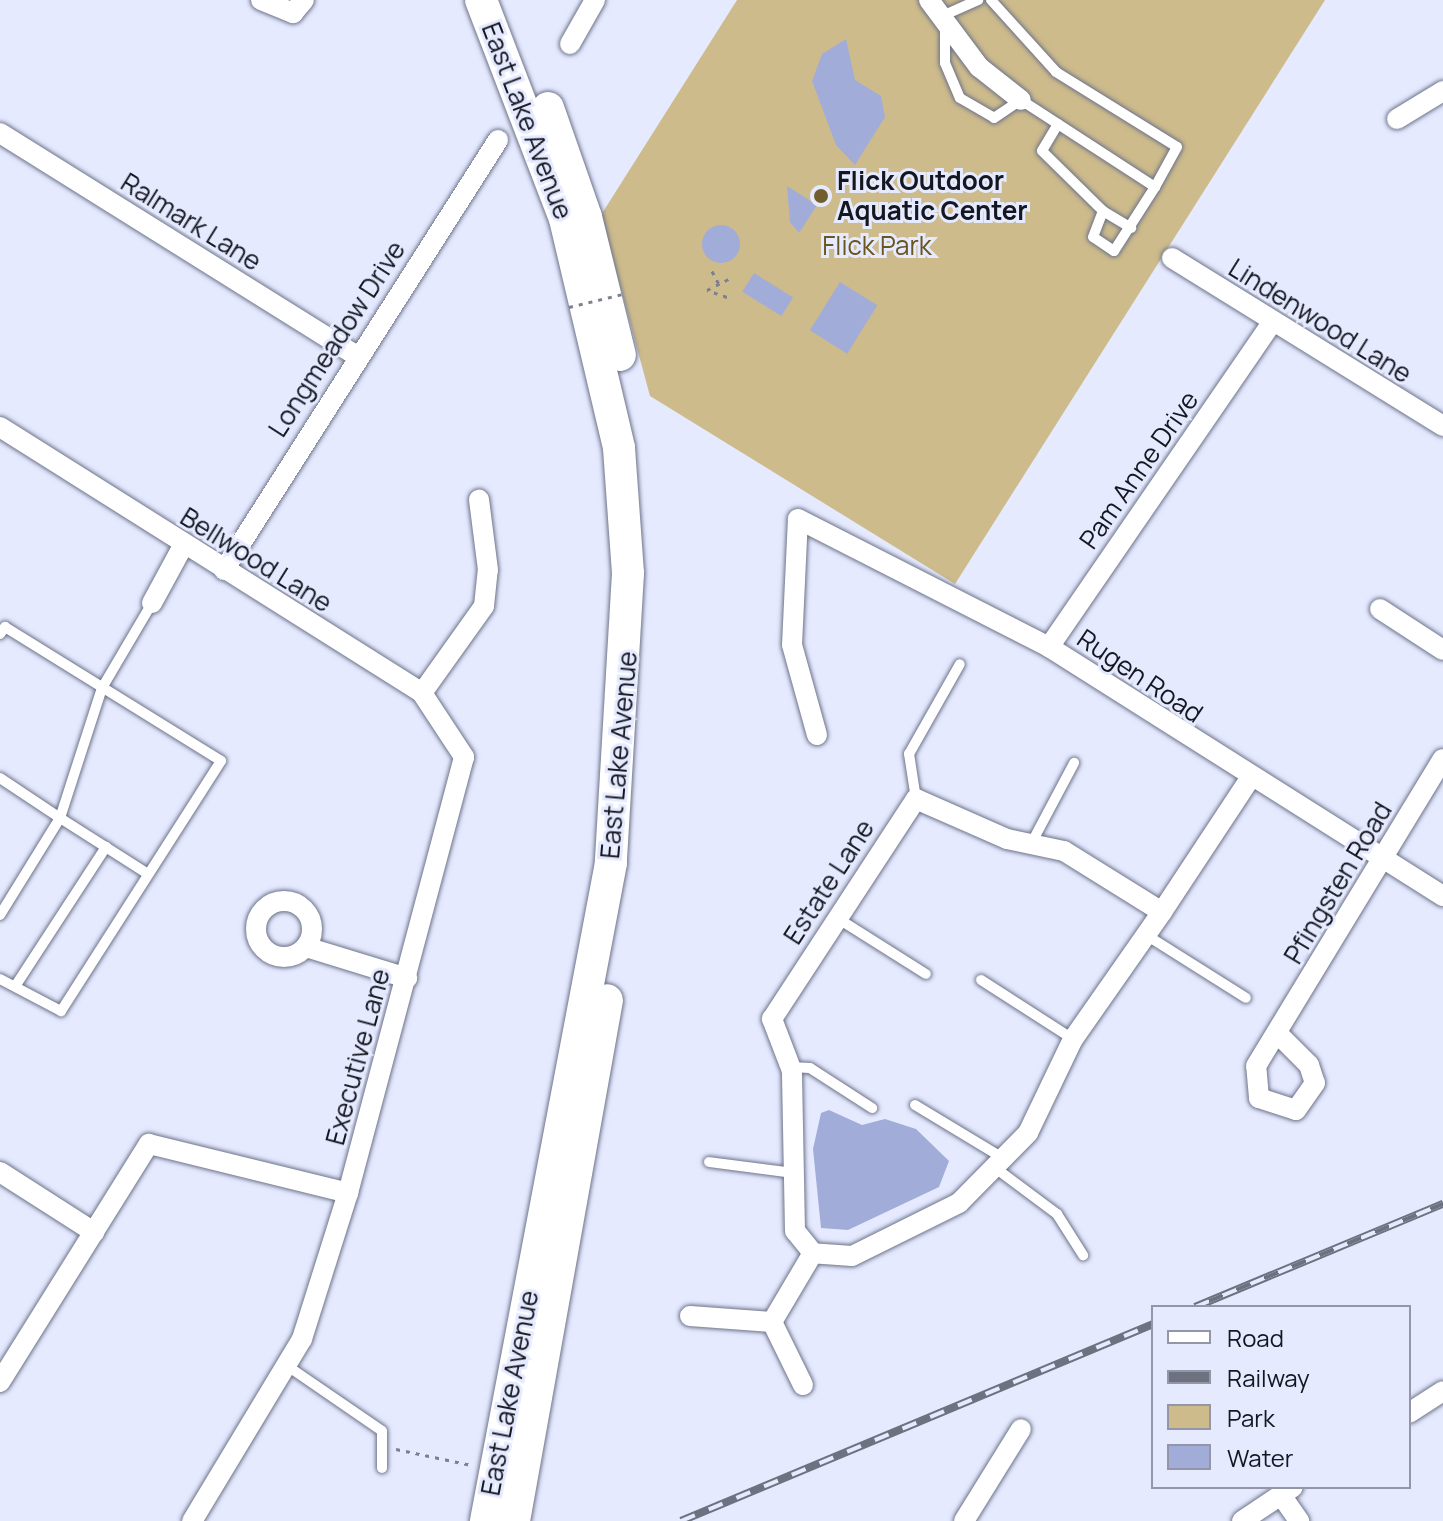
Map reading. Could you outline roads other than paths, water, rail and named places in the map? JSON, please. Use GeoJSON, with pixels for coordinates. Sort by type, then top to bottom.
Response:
{"type":"FeatureCollection","features":[{"type":"Feature","properties":{"kind":"main road","name":"East Lake Avenue"},"geometry":{"type":"LineString","coordinates":[[481,0],[565,219],[619,448],[628,573],[611,863],[486,1521]]}},
{"type":"Feature","properties":{"kind":"main road","name":"East Lake Avenue"},"geometry":{"type":"LineString","coordinates":[[502,0],[567,154],[612,317],[640,475],[647,639],[635,832],[514,1521]]}},
{"type":"Feature","properties":{"kind":"street"},"geometry":{"type":"LineString","coordinates":[[261,0],[293,13],[304,0]]}},
{"type":"Feature","properties":{"kind":"street"},"geometry":{"type":"LineString","coordinates":[[570,44],[595,0]]}},
{"type":"Feature","properties":{"kind":"street"},"geometry":{"type":"LineString","coordinates":[[938,14],[979,67],[1021,100]]}},
{"type":"Feature","properties":{"kind":"street"},"geometry":{"type":"LineString","coordinates":[[1397,119],[1443,91]]}},
{"type":"Feature","properties":{"kind":"street","name":"Ralmark Lane"},"geometry":{"type":"LineString","coordinates":[[0,133],[355,355]]}},
{"type":"Feature","properties":{"kind":"street","name":"Longmeadow Drive"},"geometry":{"type":"LineString","coordinates":[[224,570],[355,355],[498,140]]}},
{"type":"Feature","properties":{"kind":"street","name":"Lindenwood Lane"},"geometry":{"type":"LineString","coordinates":[[1172,258],[1443,426]]}},
{"type":"Feature","properties":{"kind":"street","name":"Pam Anne Drive"},"geometry":{"type":"LineString","coordinates":[[1049,647],[1272,322]]}},
{"type":"Feature","properties":{"kind":"street","name":"Bellwood Lane"},"geometry":{"type":"LineString","coordinates":[[0,427],[183,546],[422,693],[464,757]]}},
{"type":"Feature","properties":{"kind":"street"},"geometry":{"type":"LineString","coordinates":[[422,693],[484,606],[488,570],[479,500]]}},
{"type":"Feature","properties":{"kind":"street","name":"Rugen Road"},"geometry":{"type":"LineString","coordinates":[[817,735],[792,645],[798,519],[1049,647],[1249,780],[1443,896]]}},
{"type":"Feature","properties":{"kind":"street"},"geometry":{"type":"LineString","coordinates":[[152,603],[183,546]]}},
{"type":"Feature","properties":{"kind":"street"},"geometry":{"type":"LineString","coordinates":[[1380,609],[1443,650]]}},
{"type":"Feature","properties":{"kind":"street","name":"Executive Lane"},"geometry":{"type":"LineString","coordinates":[[192,1521],[302,1339],[348,1193],[464,757]]}},
{"type":"Feature","properties":{"kind":"street","name":"Pfingsten Road"},"geometry":{"type":"LineString","coordinates":[[1278,1034],[1443,759]]}},
{"type":"Feature","properties":{"kind":"street"},"geometry":{"type":"LineString","coordinates":[[772,1322],[813,1253],[852,1256],[959,1203],[1028,1133],[1073,1039],[1249,780]]}},
{"type":"Feature","properties":{"kind":"street"},"geometry":{"type":"LineString","coordinates":[[916,799],[1031,844],[1064,851],[1162,912]]}},
{"type":"Feature","properties":{"kind":"street","name":"Estate Lane"},"geometry":{"type":"LineString","coordinates":[[813,1253],[795,1231],[790,1067],[772,1019],[916,799]]}},
{"type":"Feature","properties":{"kind":"street"},"geometry":{"type":"LineString","coordinates":[[306,947],[407,978]]}},
{"type":"Feature","properties":{"kind":"street"},"geometry":{"type":"LineString","coordinates":[[0,1382],[149,1144],[348,1193]]}},
{"type":"Feature","properties":{"kind":"street"},"geometry":{"type":"LineString","coordinates":[[0,1172],[94,1232]]}},
{"type":"Feature","properties":{"kind":"street"},"geometry":{"type":"LineString","coordinates":[[690,1316],[772,1322]]}},
{"type":"Feature","properties":{"kind":"street"},"geometry":{"type":"LineString","coordinates":[[772,1322],[803,1385]]}},
{"type":"Feature","properties":{"kind":"street"},"geometry":{"type":"LineString","coordinates":[[1411,1412],[1443,1391]]}},
{"type":"Feature","properties":{"kind":"street"},"geometry":{"type":"LineString","coordinates":[[964,1521],[1021,1429]]}},
{"type":"Feature","properties":{"kind":"street"},"geometry":{"type":"LineString","coordinates":[[1242,1521],[1287,1491],[1299,1521]]}},
{"type":"Feature","properties":{"kind":"lane"},"geometry":{"type":"LineString","coordinates":[[978,0],[938,14],[945,63],[960,98],[994,118],[1021,100],[1155,187]]}},
{"type":"Feature","properties":{"kind":"lane"},"geometry":{"type":"LineString","coordinates":[[991,0],[1056,72],[1177,147],[1119,249],[1103,251],[1092,231],[1103,211]]}},
{"type":"Feature","properties":{"kind":"lane"},"geometry":{"type":"LineString","coordinates":[[1058,124],[1042,151],[1103,211],[1131,228]]}},
{"type":"Feature","properties":{"kind":"lane"},"geometry":{"type":"LineString","coordinates":[[0,915],[60,818],[102,688],[152,603]]}},
{"type":"Feature","properties":{"kind":"lane"},"geometry":{"type":"LineString","coordinates":[[0,634],[5,627],[221,761],[61,1011],[0,979]]}},
{"type":"Feature","properties":{"kind":"lane"},"geometry":{"type":"LineString","coordinates":[[916,799],[909,754],[960,664]]}},
{"type":"Feature","properties":{"kind":"lane"},"geometry":{"type":"LineString","coordinates":[[1031,844],[1074,763]]}},
{"type":"Feature","properties":{"kind":"lane"},"geometry":{"type":"LineString","coordinates":[[0,778],[148,874]]}},
{"type":"Feature","properties":{"kind":"lane"},"geometry":{"type":"LineString","coordinates":[[16,985],[106,847]]}},
{"type":"Feature","properties":{"kind":"lane"},"geometry":{"type":"LineString","coordinates":[[837,918],[926,974]]}},
{"type":"Feature","properties":{"kind":"lane"},"geometry":{"type":"LineString","coordinates":[[1146,934],[1246,998]]}},
{"type":"Feature","properties":{"kind":"lane"},"geometry":{"type":"LineString","coordinates":[[981,980],[1073,1039]]}},
{"type":"Feature","properties":{"kind":"lane"},"geometry":{"type":"LineString","coordinates":[[790,1067],[810,1068],[872,1108]]}},
{"type":"Feature","properties":{"kind":"lane"},"geometry":{"type":"LineString","coordinates":[[915,1105],[998,1163],[1057,1214],[1083,1255]]}},
{"type":"Feature","properties":{"kind":"lane"},"geometry":{"type":"LineString","coordinates":[[709,1162],[794,1173]]}},
{"type":"Feature","properties":{"kind":"lane"},"geometry":{"type":"LineString","coordinates":[[286,1365],[364,1414],[382,1431],[385,1447],[382,1468]]}},
{"type":"Feature","properties":{"kind":"water"},"geometry":{"type":"Polygon","coordinates":[[[846,39],[855,80],[881,96],[885,117],[855,165],[836,145],[812,81],[822,54],[846,39]]]}},
{"type":"Feature","properties":{"kind":"water"},"geometry":{"type":"Polygon","coordinates":[[[787,186],[817,205],[799,233],[790,222],[787,186]]]}},
{"type":"Feature","properties":{"kind":"water"},"geometry":{"type":"Polygon","coordinates":[[[721,225],[735,230],[740,244],[735,258],[721,263],[707,258],[702,244],[707,230],[721,225]]]}},
{"type":"Feature","properties":{"kind":"water"},"geometry":{"type":"Polygon","coordinates":[[[754,273],[793,297],[781,316],[742,292],[754,273]]]}},
{"type":"Feature","properties":{"kind":"water"},"geometry":{"type":"Polygon","coordinates":[[[840,282],[877,305],[847,354],[810,330],[840,282]]]}},
{"type":"Feature","properties":{"kind":"water"},"geometry":{"type":"Polygon","coordinates":[[[829,1110],[862,1125],[885,1119],[916,1129],[949,1161],[939,1187],[848,1230],[821,1228],[813,1149],[821,1113],[829,1110]]]}},
{"type":"Feature","properties":{"kind":"railway"},"geometry":{"type":"LineString","coordinates":[[1200,1305],[1443,1204]]}},
{"type":"Feature","properties":{"kind":"railway"},"geometry":{"type":"LineString","coordinates":[[681,1521],[1151,1325]]}},
{"type":"Feature","properties":{"kind":"place","name":"Flick Outdoor Aquatic Center"},"geometry":{"type":"Point","coordinates":[821,196]}},
{"type":"Feature","properties":{"kind":"park label","name":"Flick Park"},"geometry":{"type":"Point","coordinates":[877,246]}}]}
